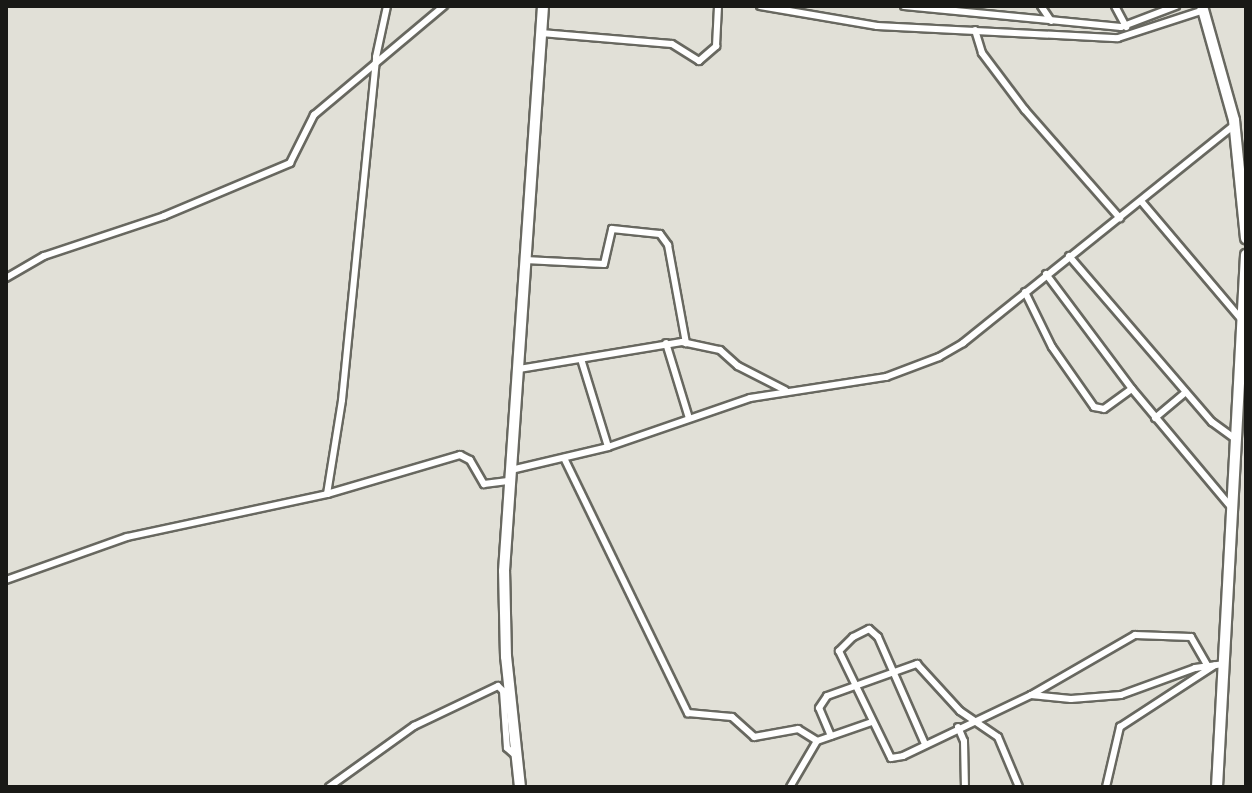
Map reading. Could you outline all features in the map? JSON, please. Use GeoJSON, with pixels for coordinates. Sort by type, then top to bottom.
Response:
{"type":"FeatureCollection","features":[{"type":"Feature","properties":{"kind":"main road"},"geometry":{"type":"LineString","coordinates":[[520,787],[504,611],[510,475],[543,6]]}},
{"type":"Feature","properties":{"kind":"main road"},"geometry":{"type":"LineString","coordinates":[[1203,8],[1235,124],[1246,213],[1246,238]]}},
{"type":"Feature","properties":{"kind":"main road"},"geometry":{"type":"LineString","coordinates":[[1217,787],[1220,664],[1237,440],[1246,255]]}},
{"type":"Feature","properties":{"kind":"street"},"geometry":{"type":"LineString","coordinates":[[327,494],[342,400],[376,60],[387,6]]}},
{"type":"Feature","properties":{"kind":"street"},"geometry":{"type":"LineString","coordinates":[[6,278],[44,256],[285,167],[297,156],[314,115],[444,6]]}},
{"type":"Feature","properties":{"kind":"street"},"geometry":{"type":"LineString","coordinates":[[541,33],[672,44],[699,61],[716,46],[718,6]]}},
{"type":"Feature","properties":{"kind":"street"},"geometry":{"type":"LineString","coordinates":[[760,6],[865,24],[1118,38],[1203,8]]}},
{"type":"Feature","properties":{"kind":"street"},"geometry":{"type":"LineString","coordinates":[[904,6],[1126,27],[1176,6]]}},
{"type":"Feature","properties":{"kind":"street"},"geometry":{"type":"LineString","coordinates":[[968,6],[972,14]]}},
{"type":"Feature","properties":{"kind":"street"},"geometry":{"type":"LineString","coordinates":[[1041,6],[1051,21]]}},
{"type":"Feature","properties":{"kind":"street"},"geometry":{"type":"LineString","coordinates":[[1115,6],[1126,27]]}},
{"type":"Feature","properties":{"kind":"street"},"geometry":{"type":"LineString","coordinates":[[1155,6],[1159,14]]}},
{"type":"Feature","properties":{"kind":"street"},"geometry":{"type":"LineString","coordinates":[[975,30],[980,50],[1025,110],[1120,218]]}},
{"type":"Feature","properties":{"kind":"street"},"geometry":{"type":"LineString","coordinates":[[6,580],[127,537],[327,494],[460,455],[470,460],[484,484],[785,390],[886,377],[939,357],[1120,218],[1235,124]]}},
{"type":"Feature","properties":{"kind":"street"},"geometry":{"type":"LineString","coordinates":[[1141,201],[1244,323]]}},
{"type":"Feature","properties":{"kind":"street"},"geometry":{"type":"LineString","coordinates":[[525,260],[602,264],[614,228],[660,234],[668,245],[686,343]]}},
{"type":"Feature","properties":{"kind":"street"},"geometry":{"type":"LineString","coordinates":[[1069,256],[1219,430],[1237,440]]}},
{"type":"Feature","properties":{"kind":"street"},"geometry":{"type":"LineString","coordinates":[[1046,274],[1155,418],[1232,508]]}},
{"type":"Feature","properties":{"kind":"street"},"geometry":{"type":"LineString","coordinates":[[1025,292],[1052,347],[1094,407],[1106,408],[1132,389]]}},
{"type":"Feature","properties":{"kind":"street"},"geometry":{"type":"LineString","coordinates":[[666,343],[689,418]]}},
{"type":"Feature","properties":{"kind":"street"},"geometry":{"type":"LineString","coordinates":[[519,369],[666,343],[686,343],[720,350],[785,390]]}},
{"type":"Feature","properties":{"kind":"street"},"geometry":{"type":"LineString","coordinates":[[581,359],[608,447]]}},
{"type":"Feature","properties":{"kind":"street"},"geometry":{"type":"LineString","coordinates":[[1155,418],[1186,392]]}},
{"type":"Feature","properties":{"kind":"street"},"geometry":{"type":"LineString","coordinates":[[564,458],[688,713],[732,717],[754,737],[798,729],[817,741]]}},
{"type":"Feature","properties":{"kind":"street"},"geometry":{"type":"LineString","coordinates":[[925,744],[876,634],[863,630],[839,650],[890,758],[925,744],[1031,695],[1130,636],[1188,636],[1197,642],[1207,665]]}},
{"type":"Feature","properties":{"kind":"street"},"geometry":{"type":"LineString","coordinates":[[1031,695],[1071,699],[1121,695],[1207,665],[1220,664]]}},
{"type":"Feature","properties":{"kind":"street"},"geometry":{"type":"LineString","coordinates":[[1106,787],[1120,727],[1220,664]]}},
{"type":"Feature","properties":{"kind":"street"},"geometry":{"type":"LineString","coordinates":[[831,736],[820,705],[830,694],[893,670],[919,665],[974,719],[998,737],[1019,787]]}},
{"type":"Feature","properties":{"kind":"street"},"geometry":{"type":"LineString","coordinates":[[329,787],[414,726],[498,686],[503,691],[507,748],[515,755]]}},
{"type":"Feature","properties":{"kind":"street"},"geometry":{"type":"LineString","coordinates":[[790,787],[817,741],[872,722]]}},
{"type":"Feature","properties":{"kind":"street"},"geometry":{"type":"LineString","coordinates":[[958,727],[964,739],[965,787]]}}]}
